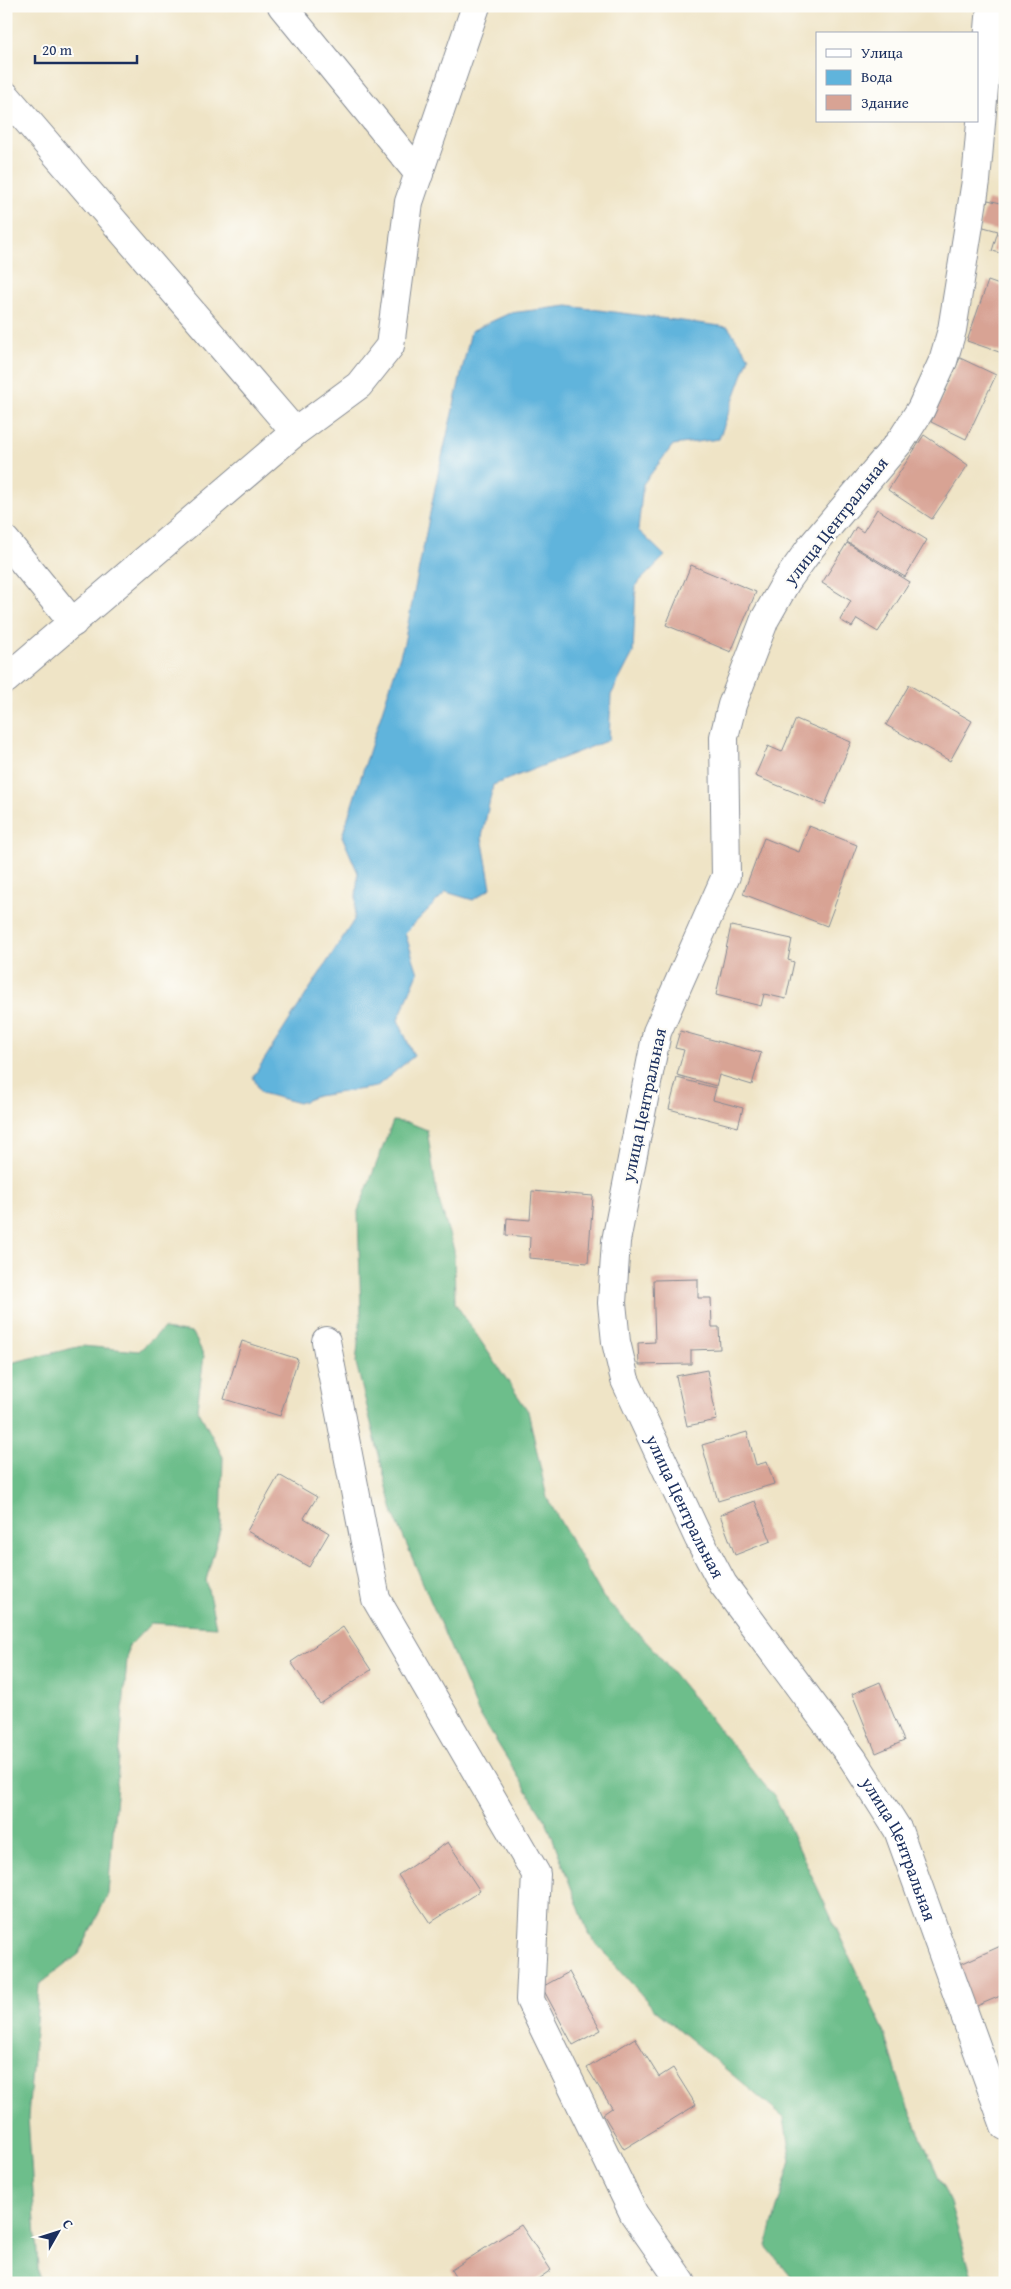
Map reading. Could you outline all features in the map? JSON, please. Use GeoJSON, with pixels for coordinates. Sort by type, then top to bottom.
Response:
{"type":"FeatureCollection","features":[{"type":"Feature","properties":{"kind":"street"},"geometry":{"type":"LineString","coordinates":[[282,6],[419,174]]}},
{"type":"Feature","properties":{"kind":"street"},"geometry":{"type":"LineString","coordinates":[[6,679],[295,432],[360,385],[390,346],[409,202],[476,6]]}},
{"type":"Feature","properties":{"kind":"street","name":"улица Центральная"},"geometry":{"type":"LineString","coordinates":[[991,6],[976,181],[952,330],[943,361],[921,409],[902,439],[811,546],[774,601],[753,646],[732,705],[724,737],[726,876],[657,1032],[616,1241],[612,1303],[616,1342],[625,1380],[718,1575],[738,1607],[853,1759],[898,1830],[1005,2126]]}},
{"type":"Feature","properties":{"kind":"street"},"geometry":{"type":"LineString","coordinates":[[6,96],[295,432]]}},
{"type":"Feature","properties":{"kind":"street"},"geometry":{"type":"LineString","coordinates":[[6,541],[73,623]]}},
{"type":"Feature","properties":{"kind":"street"},"geometry":{"type":"LineString","coordinates":[[326,1341],[376,1599],[536,1874],[530,2000],[634,2214],[682,2283]]}},
{"type":"Feature","properties":{"kind":"green space"},"geometry":{"type":"Polygon","coordinates":[[[393,1121],[410,1123],[427,1130],[437,1194],[454,1250],[455,1303],[528,1411],[547,1498],[603,1597],[653,1649],[776,1799],[884,2031],[907,2105],[950,2203],[974,2283],[796,2283],[766,2246],[791,2161],[784,2118],[654,2009],[589,1935],[547,1823],[477,1710],[394,1515],[356,1363],[361,1315],[358,1211],[393,1121]]]}},
{"type":"Feature","properties":{"kind":"green space"},"geometry":{"type":"Polygon","coordinates":[[[163,1329],[193,1333],[204,1356],[197,1408],[223,1457],[221,1526],[206,1580],[216,1627],[151,1623],[128,1647],[108,1894],[79,1954],[39,1985],[28,2117],[39,2283],[6,2283],[6,1364],[82,1346],[139,1351],[163,1329]]]}},
{"type":"Feature","properties":{"kind":"water"},"geometry":{"type":"Polygon","coordinates":[[[568,306],[728,327],[749,357],[719,439],[673,445],[643,484],[638,530],[665,556],[636,585],[633,653],[611,695],[609,740],[493,785],[482,837],[491,888],[473,900],[446,892],[405,933],[418,973],[398,1020],[414,1056],[376,1087],[317,1096],[299,1103],[261,1093],[253,1077],[354,920],[358,873],[342,836],[404,643],[436,483],[471,331],[510,313],[568,306]]]}},
{"type":"Feature","properties":{"kind":"building"},"geometry":{"type":"Polygon","coordinates":[[[988,200],[1005,204],[1005,254],[992,251],[998,231],[980,226],[988,200]]]}},
{"type":"Feature","properties":{"kind":"building"},"geometry":{"type":"Polygon","coordinates":[[[988,281],[1005,287],[1005,354],[967,341],[988,281]]]}},
{"type":"Feature","properties":{"kind":"building"},"geometry":{"type":"Polygon","coordinates":[[[960,358],[996,375],[966,439],[931,422],[960,358]]]}},
{"type":"Feature","properties":{"kind":"building"},"geometry":{"type":"Polygon","coordinates":[[[924,435],[968,465],[932,519],[888,490],[924,435]]]}},
{"type":"Feature","properties":{"kind":"building"},"geometry":{"type":"Polygon","coordinates":[[[877,509],[927,540],[905,577],[847,542],[856,527],[863,532],[877,509]]]}},
{"type":"Feature","properties":{"kind":"building"},"geometry":{"type":"Polygon","coordinates":[[[847,543],[910,582],[878,632],[857,619],[852,627],[840,620],[851,601],[822,583],[847,543]]]}},
{"type":"Feature","properties":{"kind":"building"},"geometry":{"type":"Polygon","coordinates":[[[691,565],[756,592],[731,652],[666,625],[691,565]]]}},
{"type":"Feature","properties":{"kind":"building"},"geometry":{"type":"Polygon","coordinates":[[[909,685],[972,721],[950,761],[886,725],[909,685]]]}},
{"type":"Feature","properties":{"kind":"building"},"geometry":{"type":"Polygon","coordinates":[[[796,719],[851,742],[825,805],[755,776],[768,746],[782,752],[796,719]]]}},
{"type":"Feature","properties":{"kind":"building"},"geometry":{"type":"Polygon","coordinates":[[[809,826],[857,845],[827,926],[743,894],[764,838],[799,852],[809,826]]]}},
{"type":"Feature","properties":{"kind":"building"},"geometry":{"type":"Polygon","coordinates":[[[731,926],[792,939],[788,960],[794,962],[786,999],[764,994],[761,1006],[716,995],[731,926]]]}},
{"type":"Feature","properties":{"kind":"building"},"geometry":{"type":"Polygon","coordinates":[[[680,1031],[761,1053],[752,1085],[719,1075],[716,1086],[677,1075],[684,1050],[675,1048],[680,1031]]]}},
{"type":"Feature","properties":{"kind":"building"},"geometry":{"type":"Polygon","coordinates":[[[677,1078],[716,1088],[713,1100],[743,1108],[738,1127],[669,1109],[677,1078]]]}},
{"type":"Feature","properties":{"kind":"building"},"geometry":{"type":"Polygon","coordinates":[[[532,1191],[593,1196],[588,1263],[529,1258],[530,1237],[506,1235],[507,1218],[530,1220],[532,1191]]]}},
{"type":"Feature","properties":{"kind":"building"},"geometry":{"type":"Polygon","coordinates":[[[698,1279],[698,1298],[711,1298],[712,1327],[719,1327],[720,1349],[691,1350],[691,1364],[639,1365],[638,1343],[655,1342],[653,1280],[698,1279]]]}},
{"type":"Feature","properties":{"kind":"building"},"geometry":{"type":"Polygon","coordinates":[[[242,1341],[298,1359],[280,1416],[224,1399],[242,1341]]]}},
{"type":"Feature","properties":{"kind":"building"},"geometry":{"type":"Polygon","coordinates":[[[707,1370],[717,1420],[687,1426],[676,1376],[707,1370]]]}},
{"type":"Feature","properties":{"kind":"building"},"geometry":{"type":"Polygon","coordinates":[[[747,1432],[756,1465],[767,1462],[774,1484],[718,1501],[702,1445],[747,1432]]]}},
{"type":"Feature","properties":{"kind":"building"},"geometry":{"type":"Polygon","coordinates":[[[279,1475],[317,1497],[304,1518],[329,1533],[309,1567],[247,1531],[279,1475]]]}},
{"type":"Feature","properties":{"kind":"building"},"geometry":{"type":"Polygon","coordinates":[[[755,1501],[771,1541],[735,1555],[720,1515],[755,1501]]]}},
{"type":"Feature","properties":{"kind":"building"},"geometry":{"type":"Polygon","coordinates":[[[343,1627],[371,1670],[320,1704],[291,1662],[343,1627]]]}},
{"type":"Feature","properties":{"kind":"building"},"geometry":{"type":"Polygon","coordinates":[[[880,1682],[904,1741],[876,1753],[852,1694],[880,1682]]]}},
{"type":"Feature","properties":{"kind":"building"},"geometry":{"type":"Polygon","coordinates":[[[448,1842],[480,1891],[430,1923],[398,1875],[448,1842]]]}},
{"type":"Feature","properties":{"kind":"building"},"geometry":{"type":"Polygon","coordinates":[[[1005,1944],[1005,1994],[972,2008],[954,1967],[1005,1944]]]}},
{"type":"Feature","properties":{"kind":"building"},"geometry":{"type":"Polygon","coordinates":[[[569,1972],[601,2030],[573,2045],[542,1987],[569,1972]]]}},
{"type":"Feature","properties":{"kind":"building"},"geometry":{"type":"Polygon","coordinates":[[[635,2038],[659,2077],[673,2068],[696,2105],[624,2149],[603,2114],[612,2108],[587,2068],[635,2038]]]}},
{"type":"Feature","properties":{"kind":"building"},"geometry":{"type":"Polygon","coordinates":[[[521,2225],[551,2270],[532,2283],[452,2283],[457,2280],[451,2270],[521,2225]]]}}]}
